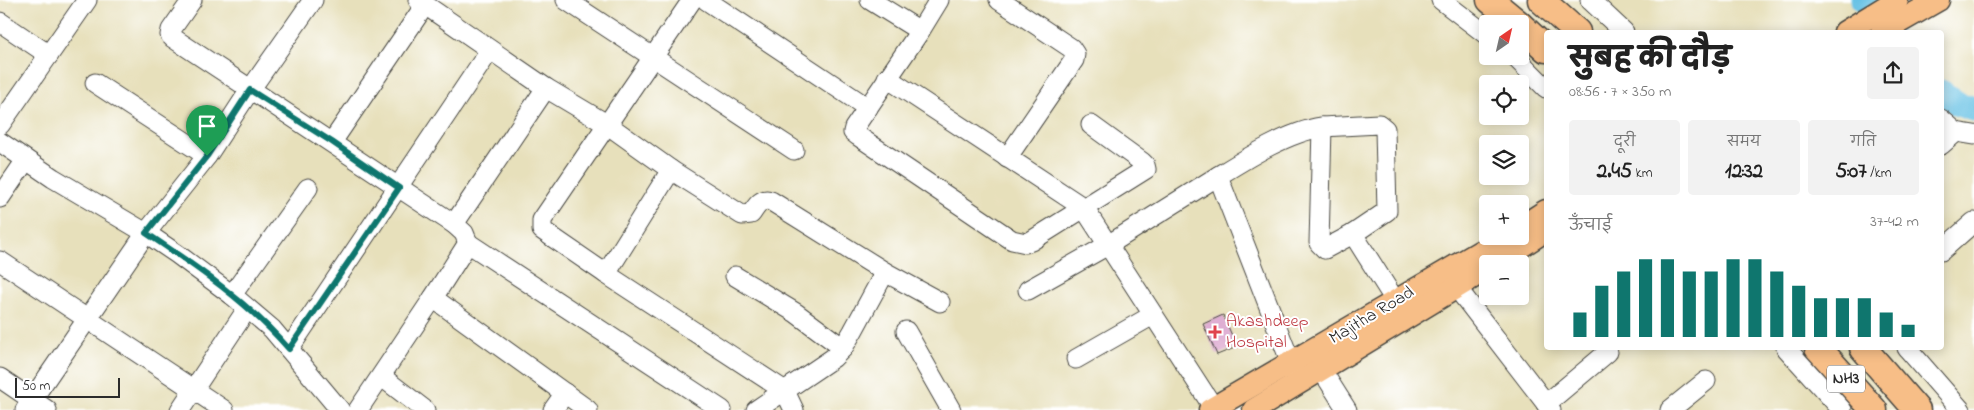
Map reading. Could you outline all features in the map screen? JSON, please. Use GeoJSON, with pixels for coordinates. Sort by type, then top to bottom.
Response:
{"type":"FeatureCollection","features":[{"type":"Feature","properties":{"kind":"highway"},"geometry":{"type":"LineString","coordinates":[[1490,0],[1509,15]]}},
{"type":"Feature","properties":{"kind":"highway"},"geometry":{"type":"LineString","coordinates":[[1542,0],[1575,30]]}},
{"type":"Feature","properties":{"kind":"highway"},"geometry":{"type":"LineString","coordinates":[[1529,33],[1544,47]]}},
{"type":"Feature","properties":{"kind":"highway","name":"NH3"},"geometry":{"type":"LineString","coordinates":[[1820,350],[1874,410]]}},
{"type":"Feature","properties":{"kind":"highway","name":"NH3"},"geometry":{"type":"LineString","coordinates":[[1865,350],[1917,410]]}},
{"type":"Feature","properties":{"kind":"main road"},"geometry":{"type":"LineString","coordinates":[[1855,30],[1874,26],[1903,9],[1932,1]]}},
{"type":"Feature","properties":{"kind":"main road"},"geometry":{"type":"LineString","coordinates":[[1529,222],[1544,212]]}},
{"type":"Feature","properties":{"kind":"main road"},"geometry":{"type":"LineString","coordinates":[[1508,255],[1544,231]]}},
{"type":"Feature","properties":{"kind":"main road","name":"Majitha Road"},"geometry":{"type":"LineString","coordinates":[[1254,410],[1296,373],[1321,369],[1494,245]]}},
{"type":"Feature","properties":{"kind":"main road","name":"Majitha Road"},"geometry":{"type":"LineString","coordinates":[[1213,409],[1296,373],[1401,310],[1456,288],[1479,274]]}},
{"type":"Feature","properties":{"kind":"street"},"geometry":{"type":"LineString","coordinates":[[0,125],[87,0]]}},
{"type":"Feature","properties":{"kind":"street"},"geometry":{"type":"LineString","coordinates":[[192,0],[170,30],[170,35],[454,224],[464,233],[468,244],[722,410]]}},
{"type":"Feature","properties":{"kind":"street"},"geometry":{"type":"LineString","coordinates":[[0,378],[35,407],[87,318],[146,233],[207,156],[250,90],[313,0]]}},
{"type":"Feature","properties":{"kind":"street"},"geometry":{"type":"LineString","coordinates":[[566,0],[794,150]]}},
{"type":"Feature","properties":{"kind":"street"},"geometry":{"type":"LineString","coordinates":[[692,0],[542,220],[542,230],[784,391],[794,410]]}},
{"type":"Feature","properties":{"kind":"street"},"geometry":{"type":"LineString","coordinates":[[706,0],[868,108]]}},
{"type":"Feature","properties":{"kind":"street"},"geometry":{"type":"LineString","coordinates":[[870,0],[920,31]]}},
{"type":"Feature","properties":{"kind":"street"},"geometry":{"type":"LineString","coordinates":[[939,0],[853,130],[858,136],[1012,240],[1026,243],[1145,171],[1146,167],[1142,162],[1091,125]]}},
{"type":"Feature","properties":{"kind":"street"},"geometry":{"type":"LineString","coordinates":[[999,0],[1071,48],[1075,54],[1074,60],[1007,158]]}},
{"type":"Feature","properties":{"kind":"street"},"geometry":{"type":"LineString","coordinates":[[1441,0],[1479,29]]}},
{"type":"Feature","properties":{"kind":"street"},"geometry":{"type":"LineString","coordinates":[[1590,0],[1622,30]]}},
{"type":"Feature","properties":{"kind":"street"},"geometry":{"type":"LineString","coordinates":[[332,142],[422,2],[546,88],[608,125],[672,170],[742,215],[751,214],[761,201],[771,201],[885,272],[940,302]]}},
{"type":"Feature","properties":{"kind":"street"},"geometry":{"type":"LineString","coordinates":[[0,22],[48,55]]}},
{"type":"Feature","properties":{"kind":"street"},"geometry":{"type":"LineString","coordinates":[[289,349],[490,50]]}},
{"type":"Feature","properties":{"kind":"street"},"geometry":{"type":"LineString","coordinates":[[1523,65],[1544,86]]}},
{"type":"Feature","properties":{"kind":"street"},"geometry":{"type":"LineString","coordinates":[[887,78],[1084,208],[1213,409]]}},
{"type":"Feature","properties":{"kind":"street"},"geometry":{"type":"LineString","coordinates":[[95,83],[207,156]]}},
{"type":"Feature","properties":{"kind":"street"},"geometry":{"type":"LineString","coordinates":[[454,224],[546,88]]}},
{"type":"Feature","properties":{"kind":"street"},"geometry":{"type":"LineString","coordinates":[[1944,121],[1965,134]]}},
{"type":"Feature","properties":{"kind":"street"},"geometry":{"type":"LineString","coordinates":[[1028,290],[1108,245],[1218,176],[1267,148],[1310,129],[1322,127],[1379,124],[1384,129],[1387,211],[1354,234],[1325,249],[1319,243],[1322,127]]}},
{"type":"Feature","properties":{"kind":"street"},"geometry":{"type":"LineString","coordinates":[[1944,144],[1965,134]]}},
{"type":"Feature","properties":{"kind":"street"},"geometry":{"type":"LineString","coordinates":[[0,142],[53,178],[146,233],[232,295],[272,330],[340,410]]}},
{"type":"Feature","properties":{"kind":"street"},"geometry":{"type":"LineString","coordinates":[[0,198],[26,160]]}},
{"type":"Feature","properties":{"kind":"street"},"geometry":{"type":"LineString","coordinates":[[606,274],[672,170]]}},
{"type":"Feature","properties":{"kind":"street"},"geometry":{"type":"LineString","coordinates":[[1218,176],[1296,373]]}},
{"type":"Feature","properties":{"kind":"street"},"geometry":{"type":"LineString","coordinates":[[232,295],[308,188]]}},
{"type":"Feature","properties":{"kind":"street"},"geometry":{"type":"LineString","coordinates":[[1944,248],[1974,222]]}},
{"type":"Feature","properties":{"kind":"street"},"geometry":{"type":"LineString","coordinates":[[1354,234],[1401,310]]}},
{"type":"Feature","properties":{"kind":"street"},"geometry":{"type":"LineString","coordinates":[[358,410],[382,377],[468,244]]}},
{"type":"Feature","properties":{"kind":"street"},"geometry":{"type":"LineString","coordinates":[[0,261],[224,410]]}},
{"type":"Feature","properties":{"kind":"street"},"geometry":{"type":"LineString","coordinates":[[756,410],[833,358],[843,348],[885,272]]}},
{"type":"Feature","properties":{"kind":"street"},"geometry":{"type":"LineString","coordinates":[[735,276],[796,313],[843,348]]}},
{"type":"Feature","properties":{"kind":"street"},"geometry":{"type":"LineString","coordinates":[[1456,288],[1549,407],[1608,352]]}},
{"type":"Feature","properties":{"kind":"street"},"geometry":{"type":"LineString","coordinates":[[433,298],[588,410]]}},
{"type":"Feature","properties":{"kind":"street"},"geometry":{"type":"LineString","coordinates":[[180,410],[248,309]]}},
{"type":"Feature","properties":{"kind":"street"},"geometry":{"type":"LineString","coordinates":[[1076,359],[1153,315]]}},
{"type":"Feature","properties":{"kind":"street"},"geometry":{"type":"LineString","coordinates":[[906,331],[948,409]]}},
{"type":"Feature","properties":{"kind":"street"},"geometry":{"type":"LineString","coordinates":[[1788,350],[1842,410]]}},
{"type":"Feature","properties":{"kind":"street"},"geometry":{"type":"LineString","coordinates":[[1909,350],[1961,410]]}},
{"type":"Feature","properties":{"kind":"street"},"geometry":{"type":"LineString","coordinates":[[1321,369],[1348,410]]}},
{"type":"Feature","properties":{"kind":"street"},"geometry":{"type":"LineString","coordinates":[[382,377],[425,410]]}},
{"type":"Feature","properties":{"kind":"street"},"geometry":{"type":"LineString","coordinates":[[1670,410],[1706,381]]}},
{"type":"Feature","properties":{"kind":"street"},"geometry":{"type":"LineString","coordinates":[[553,410],[565,393]]}},
{"type":"Feature","properties":{"kind":"building"},"geometry":{"type":"Polygon","coordinates":[[[1223,315],[1237,347],[1217,355],[1203,324],[1223,315]]]}},
{"type":"Feature","properties":{"kind":"waterway"},"geometry":{"type":"LineString","coordinates":[[1863,0],[1888,30]]}},
{"type":"Feature","properties":{"kind":"waterway"},"geometry":{"type":"LineString","coordinates":[[1944,94],[1958,104],[1974,109]]}},
{"type":"Feature","properties":{"kind":"place","name":"Akashdeep Hospital"},"geometry":{"type":"Point","coordinates":[1215,332]}},
{"type":"Feature","properties":{"kind":"route"},"geometry":{"type":"LineString","coordinates":[[250,90],[332,142],[399,188],[289,349],[272,330],[232,295],[146,233],[207,156],[250,90]]}}]}
